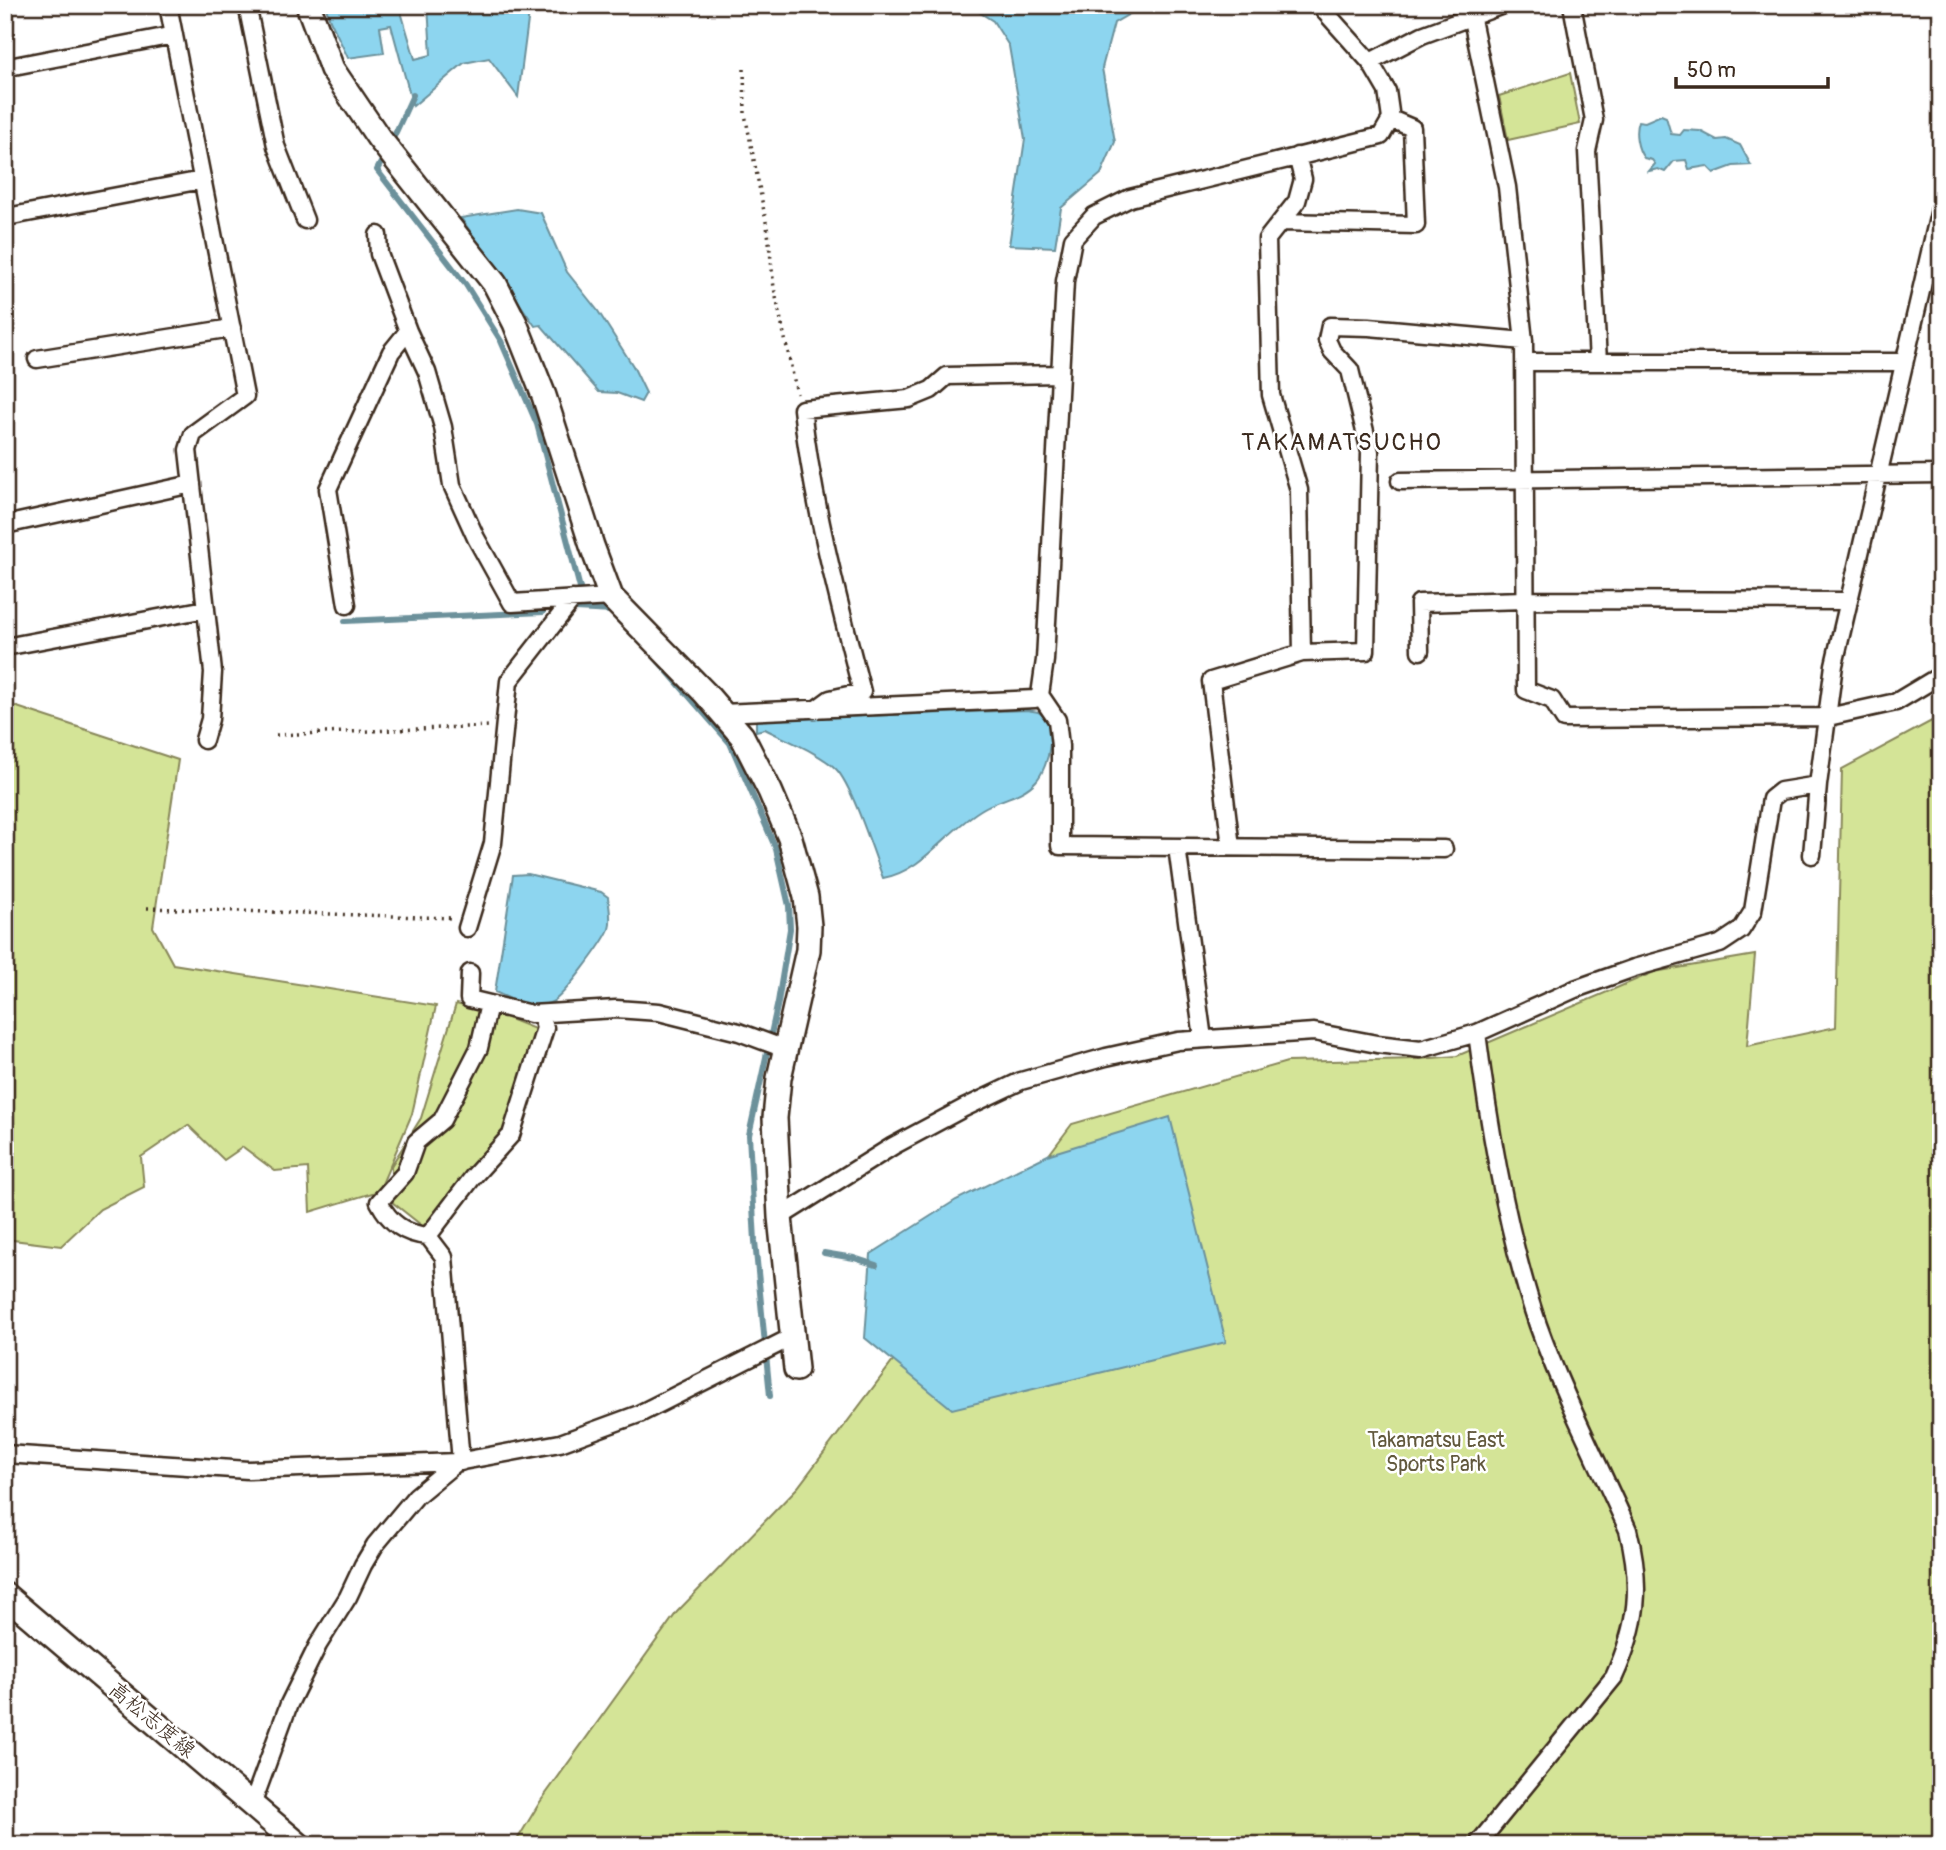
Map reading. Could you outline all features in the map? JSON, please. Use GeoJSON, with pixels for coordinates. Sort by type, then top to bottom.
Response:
{"type":"FeatureCollection","features":[{"type":"Feature","properties":{"kind":"street"},"geometry":{"type":"LineString","coordinates":[[168,5],[245,396],[193,434],[188,450],[213,671],[210,719],[204,740]]}},
{"type":"Feature","properties":{"kind":"street"},"geometry":{"type":"LineString","coordinates":[[247,5],[276,146],[305,220]]}},
{"type":"Feature","properties":{"kind":"street"},"geometry":{"type":"LineString","coordinates":[[308,5],[332,69],[378,137],[495,284],[515,323],[544,396],[611,597],[742,736],[790,838],[806,897],[808,950],[779,1078],[775,1118],[779,1217],[796,1369]]}},
{"type":"Feature","properties":{"kind":"street"},"geometry":{"type":"LineString","coordinates":[[1319,5],[1370,62],[1387,91],[1391,119],[1381,136],[1130,198],[1094,216],[1073,239],[1065,281],[1045,660],[1040,695],[1057,720],[1060,746],[1060,846],[1444,849]]}},
{"type":"Feature","properties":{"kind":"street"},"geometry":{"type":"LineString","coordinates":[[1370,62],[1470,11],[1503,5]]}},
{"type":"Feature","properties":{"kind":"street"},"geometry":{"type":"LineString","coordinates":[[1572,5],[1594,120],[1587,151],[1598,362]]}},
{"type":"Feature","properties":{"kind":"street"},"geometry":{"type":"LineString","coordinates":[[1470,11],[1507,187],[1524,341],[1525,690],[1552,700],[1564,719],[1828,716],[1896,702],[1941,675]]}},
{"type":"Feature","properties":{"kind":"street"},"geometry":{"type":"LineString","coordinates":[[14,66],[174,34]]}},
{"type":"Feature","properties":{"kind":"street"},"geometry":{"type":"LineString","coordinates":[[1281,222],[1416,225],[1412,128],[1391,119]]}},
{"type":"Feature","properties":{"kind":"street"},"geometry":{"type":"LineString","coordinates":[[1297,156],[1303,179],[1297,201],[1268,239],[1271,395],[1299,490],[1302,653]]}},
{"type":"Feature","properties":{"kind":"street"},"geometry":{"type":"LineString","coordinates":[[12,216],[202,180]]}},
{"type":"Feature","properties":{"kind":"street"},"geometry":{"type":"LineString","coordinates":[[1812,855],[1833,665],[1941,205]]}},
{"type":"Feature","properties":{"kind":"street"},"geometry":{"type":"LineString","coordinates":[[378,235],[379,254],[434,394],[443,427],[452,485],[476,537],[512,603],[611,597]]}},
{"type":"Feature","properties":{"kind":"street"},"geometry":{"type":"LineString","coordinates":[[1231,847],[1211,681],[1302,653],[1366,651],[1370,452],[1350,370],[1332,351],[1327,340],[1330,326],[1524,341]]}},
{"type":"Feature","properties":{"kind":"street"},"geometry":{"type":"LineString","coordinates":[[37,359],[232,328]]}},
{"type":"Feature","properties":{"kind":"street"},"geometry":{"type":"LineString","coordinates":[[347,606],[328,489],[391,352],[408,331]]}},
{"type":"Feature","properties":{"kind":"street"},"geometry":{"type":"LineString","coordinates":[[1525,362],[1904,362]]}},
{"type":"Feature","properties":{"kind":"street"},"geometry":{"type":"LineString","coordinates":[[815,710],[830,699],[862,692],[828,557],[807,454],[802,410],[909,399],[931,390],[947,376],[1060,374]]}},
{"type":"Feature","properties":{"kind":"street"},"geometry":{"type":"LineString","coordinates":[[1400,481],[1877,477],[1941,474]]}},
{"type":"Feature","properties":{"kind":"street"},"geometry":{"type":"LineString","coordinates":[[5,525],[192,484]]}},
{"type":"Feature","properties":{"kind":"street"},"geometry":{"type":"LineString","coordinates":[[468,924],[493,842],[509,681],[573,599]]}},
{"type":"Feature","properties":{"kind":"street"},"geometry":{"type":"LineString","coordinates":[[1420,652],[1419,603],[1525,600],[1849,601]]}},
{"type":"Feature","properties":{"kind":"street"},"geometry":{"type":"LineString","coordinates":[[5,647],[206,609]]}},
{"type":"Feature","properties":{"kind":"street"},"geometry":{"type":"LineString","coordinates":[[722,713],[1009,701],[1035,699],[1040,695]]}},
{"type":"Feature","properties":{"kind":"street"},"geometry":{"type":"LineString","coordinates":[[779,1217],[893,1146],[1021,1081],[1107,1057],[1178,1041],[1203,1039],[1314,1032],[1421,1049],[1477,1033],[1576,989],[1634,968],[1720,944],[1741,930],[1753,911],[1771,799],[1781,790],[1818,785]]}},
{"type":"Feature","properties":{"kind":"street"},"geometry":{"type":"LineString","coordinates":[[1177,847],[1203,1039]]}},
{"type":"Feature","properties":{"kind":"street"},"geometry":{"type":"LineString","coordinates":[[470,973],[469,999],[489,1004],[531,1014],[616,1009],[659,1012],[739,1032],[785,1049]]}},
{"type":"Feature","properties":{"kind":"street"},"geometry":{"type":"LineString","coordinates":[[459,1462],[444,1257],[428,1236],[412,1234],[397,1226],[384,1213],[379,1202],[405,1173],[415,1143],[442,1120],[479,1048],[489,1004]]}},
{"type":"Feature","properties":{"kind":"street"},"geometry":{"type":"LineString","coordinates":[[428,1236],[473,1177],[512,1135],[545,1028],[541,1014]]}},
{"type":"Feature","properties":{"kind":"street"},"geometry":{"type":"LineString","coordinates":[[1477,1033],[1482,1075],[1520,1266],[1553,1362],[1628,1530],[1635,1559],[1637,1590],[1635,1619],[1627,1649],[1614,1677],[1477,1845]]}},
{"type":"Feature","properties":{"kind":"street"},"geometry":{"type":"LineString","coordinates":[[5,1454],[248,1470],[459,1462],[586,1436],[639,1415],[792,1337]]}},
{"type":"Feature","properties":{"kind":"street"},"geometry":{"type":"LineString","coordinates":[[252,1805],[289,1704],[318,1645],[348,1597],[374,1545],[416,1496],[459,1462]]}},
{"type":"Feature","properties":{"kind":"street","name":"高松志度線"},"geometry":{"type":"LineString","coordinates":[[5,1595],[299,1845]]}},
{"type":"Feature","properties":{"kind":"path"},"geometry":{"type":"LineString","coordinates":[[744,69],[745,114],[768,232],[774,288],[802,410]]}},
{"type":"Feature","properties":{"kind":"path"},"geometry":{"type":"LineString","coordinates":[[276,735],[505,726]]}},
{"type":"Feature","properties":{"kind":"path"},"geometry":{"type":"LineString","coordinates":[[147,908],[468,924]]}},
{"type":"Feature","properties":{"kind":"green space"},"geometry":{"type":"Polygon","coordinates":[[[1570,73],[1580,124],[1508,140],[1499,96],[1570,73]]]}},
{"type":"Feature","properties":{"kind":"green space"},"geometry":{"type":"Polygon","coordinates":[[[5,703],[178,760],[153,927],[173,964],[436,1006],[412,1114],[379,1191],[310,1212],[308,1168],[275,1171],[243,1147],[224,1160],[188,1125],[141,1157],[144,1187],[100,1209],[61,1246],[5,1239],[5,703]]]}},
{"type":"Feature","properties":{"kind":"green space","name":"Takamatsu East Sports Park"},"geometry":{"type":"Polygon","coordinates":[[[1941,716],[1941,1845],[514,1845],[540,1802],[677,1612],[798,1487],[1072,1124],[1287,1062],[1457,1056],[1654,972],[1755,955],[1747,1046],[1836,1027],[1842,769],[1941,716]]]}},
{"type":"Feature","properties":{"kind":"green space"},"geometry":{"type":"Polygon","coordinates":[[[456,1004],[497,1014],[540,1031],[509,1129],[425,1228],[392,1202],[391,1166],[421,1118],[456,1004]]]}},
{"type":"Feature","properties":{"kind":"water"},"geometry":{"type":"Polygon","coordinates":[[[325,5],[399,5],[415,59],[431,55],[428,5],[530,5],[518,97],[489,58],[464,63],[413,106],[391,25],[380,27],[384,53],[348,58],[325,5]]]}},
{"type":"Feature","properties":{"kind":"water"},"geometry":{"type":"Polygon","coordinates":[[[968,5],[1145,5],[1114,23],[1102,68],[1115,142],[1101,174],[1061,208],[1055,247],[1009,245],[1025,139],[1009,46],[993,21],[968,5]]]}},
{"type":"Feature","properties":{"kind":"water"},"geometry":{"type":"Polygon","coordinates":[[[1661,115],[1666,117],[1671,134],[1680,135],[1684,130],[1700,131],[1717,140],[1726,139],[1740,145],[1751,165],[1733,166],[1714,173],[1707,166],[1689,169],[1686,160],[1674,161],[1665,172],[1658,169],[1649,171],[1655,164],[1644,158],[1640,150],[1637,125],[1638,121],[1645,122],[1661,115]]]}},
{"type":"Feature","properties":{"kind":"water"},"geometry":{"type":"Polygon","coordinates":[[[517,209],[541,213],[567,272],[598,311],[633,366],[646,393],[641,402],[617,393],[599,392],[541,325],[535,326],[461,218],[517,209]]]}},
{"type":"Feature","properties":{"kind":"water"},"geometry":{"type":"Polygon","coordinates":[[[1027,710],[1038,712],[1044,718],[1050,735],[1045,766],[1036,781],[1025,790],[971,816],[911,867],[883,878],[856,804],[836,769],[812,752],[765,729],[756,731],[756,720],[1027,710]]]}},
{"type":"Feature","properties":{"kind":"water"},"geometry":{"type":"Polygon","coordinates":[[[528,874],[601,892],[608,897],[610,913],[609,929],[583,968],[558,998],[538,1005],[523,1003],[495,992],[513,875],[528,874]]]}},
{"type":"Feature","properties":{"kind":"water"},"geometry":{"type":"Polygon","coordinates":[[[1170,1117],[1226,1342],[952,1409],[865,1338],[871,1254],[956,1200],[1050,1154],[1170,1117]]]}},
{"type":"Feature","properties":{"kind":"waterway"},"geometry":{"type":"LineString","coordinates":[[390,145],[413,95]]}},
{"type":"Feature","properties":{"kind":"waterway"},"geometry":{"type":"LineString","coordinates":[[385,155],[377,170],[466,285],[501,341],[537,424],[582,596]]}},
{"type":"Feature","properties":{"kind":"waterway"},"geometry":{"type":"LineString","coordinates":[[575,609],[613,611]]}},
{"type":"Feature","properties":{"kind":"waterway"},"geometry":{"type":"LineString","coordinates":[[345,621],[543,612]]}},
{"type":"Feature","properties":{"kind":"waterway"},"geometry":{"type":"LineString","coordinates":[[653,655],[730,743],[776,849],[789,906],[790,929],[778,1002],[749,1135],[755,1241],[770,1396]]}},
{"type":"Feature","properties":{"kind":"waterway"},"geometry":{"type":"LineString","coordinates":[[824,1253],[876,1265]]}},
{"type":"Feature","properties":{"kind":"district","name":"TAKAMATSUCHO"},"geometry":{"type":"Point","coordinates":[1342,442]}}]}
